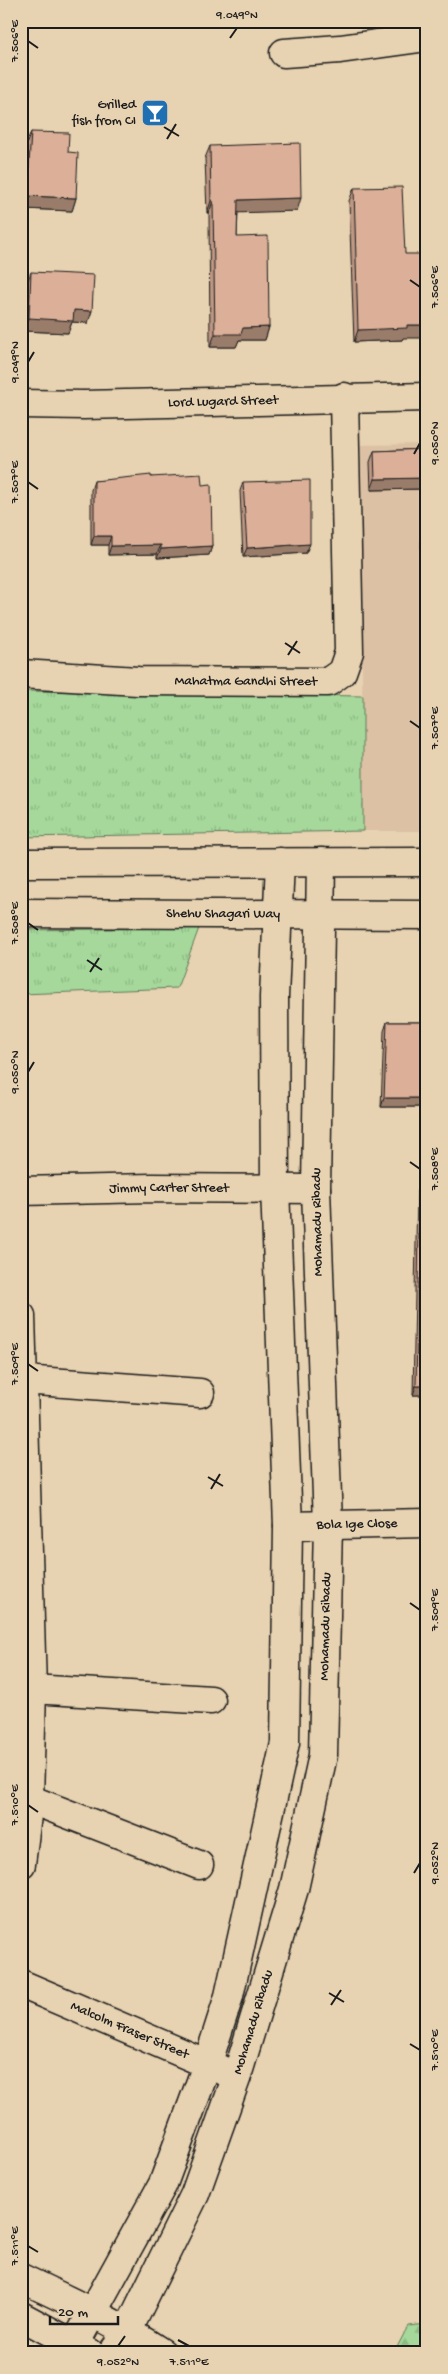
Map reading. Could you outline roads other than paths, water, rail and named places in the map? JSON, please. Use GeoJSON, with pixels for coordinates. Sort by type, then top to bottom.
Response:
{"type":"FeatureCollection","features":[{"type":"Feature","properties":{"kind":"street"},"geometry":{"type":"LineString","coordinates":[[284,52],[340,49],[427,37]]}},
{"type":"Feature","properties":{"kind":"street","name":"Lord Lugard Street"},"geometry":{"type":"LineString","coordinates":[[21,404],[84,405],[344,397],[427,397]]}},
{"type":"Feature","properties":{"kind":"street","name":"Mahatma Gandhi Street"},"geometry":{"type":"LineString","coordinates":[[21,674],[138,681],[328,682],[342,672],[349,652],[344,397]]}},
{"type":"Feature","properties":{"kind":"street"},"geometry":{"type":"LineString","coordinates":[[21,2316],[83,2348],[93,2312],[163,2184],[230,1996],[285,1743],[288,1526],[275,1188],[276,913],[280,862]]}},
{"type":"Feature","properties":{"kind":"street","name":"Mohamadu Ribadu"},"geometry":{"type":"LineString","coordinates":[[112,2353],[128,2330],[195,2194],[237,2076],[294,1889],[323,1755],[328,1524],[316,1189],[320,862]]}},
{"type":"Feature","properties":{"kind":"street"},"geometry":{"type":"LineString","coordinates":[[21,863],[427,862]]}},
{"type":"Feature","properties":{"kind":"street","name":"Shehu Shagari Way"},"geometry":{"type":"LineString","coordinates":[[21,913],[427,915]]}},
{"type":"Feature","properties":{"kind":"street","name":"Jimmy Carter Street"},"geometry":{"type":"LineString","coordinates":[[21,1191],[151,1188],[316,1189]]}},
{"type":"Feature","properties":{"kind":"street"},"geometry":{"type":"LineString","coordinates":[[21,1316],[32,1689],[29,1800],[21,1864]]}},
{"type":"Feature","properties":{"kind":"street"},"geometry":{"type":"LineString","coordinates":[[23,1380],[200,1393]]}},
{"type":"Feature","properties":{"kind":"street","name":"Bola Ige Close"},"geometry":{"type":"LineString","coordinates":[[288,1526],[427,1523]]}},
{"type":"Feature","properties":{"kind":"street"},"geometry":{"type":"LineString","coordinates":[[32,1689],[211,1700]]}},
{"type":"Feature","properties":{"kind":"street"},"geometry":{"type":"LineString","coordinates":[[29,1800],[199,1865]]}},
{"type":"Feature","properties":{"kind":"street","name":"Malcolm Fraser Street"},"geometry":{"type":"LineString","coordinates":[[21,1984],[207,2065],[237,2076]]}},
{"type":"Feature","properties":{"kind":"street"},"geometry":{"type":"LineString","coordinates":[[21,2278],[128,2330],[162,2353]]}},
{"type":"Feature","properties":{"kind":"place","name":"Grilled fish from CI"},"geometry":{"type":"Point","coordinates":[155,113]}}]}
